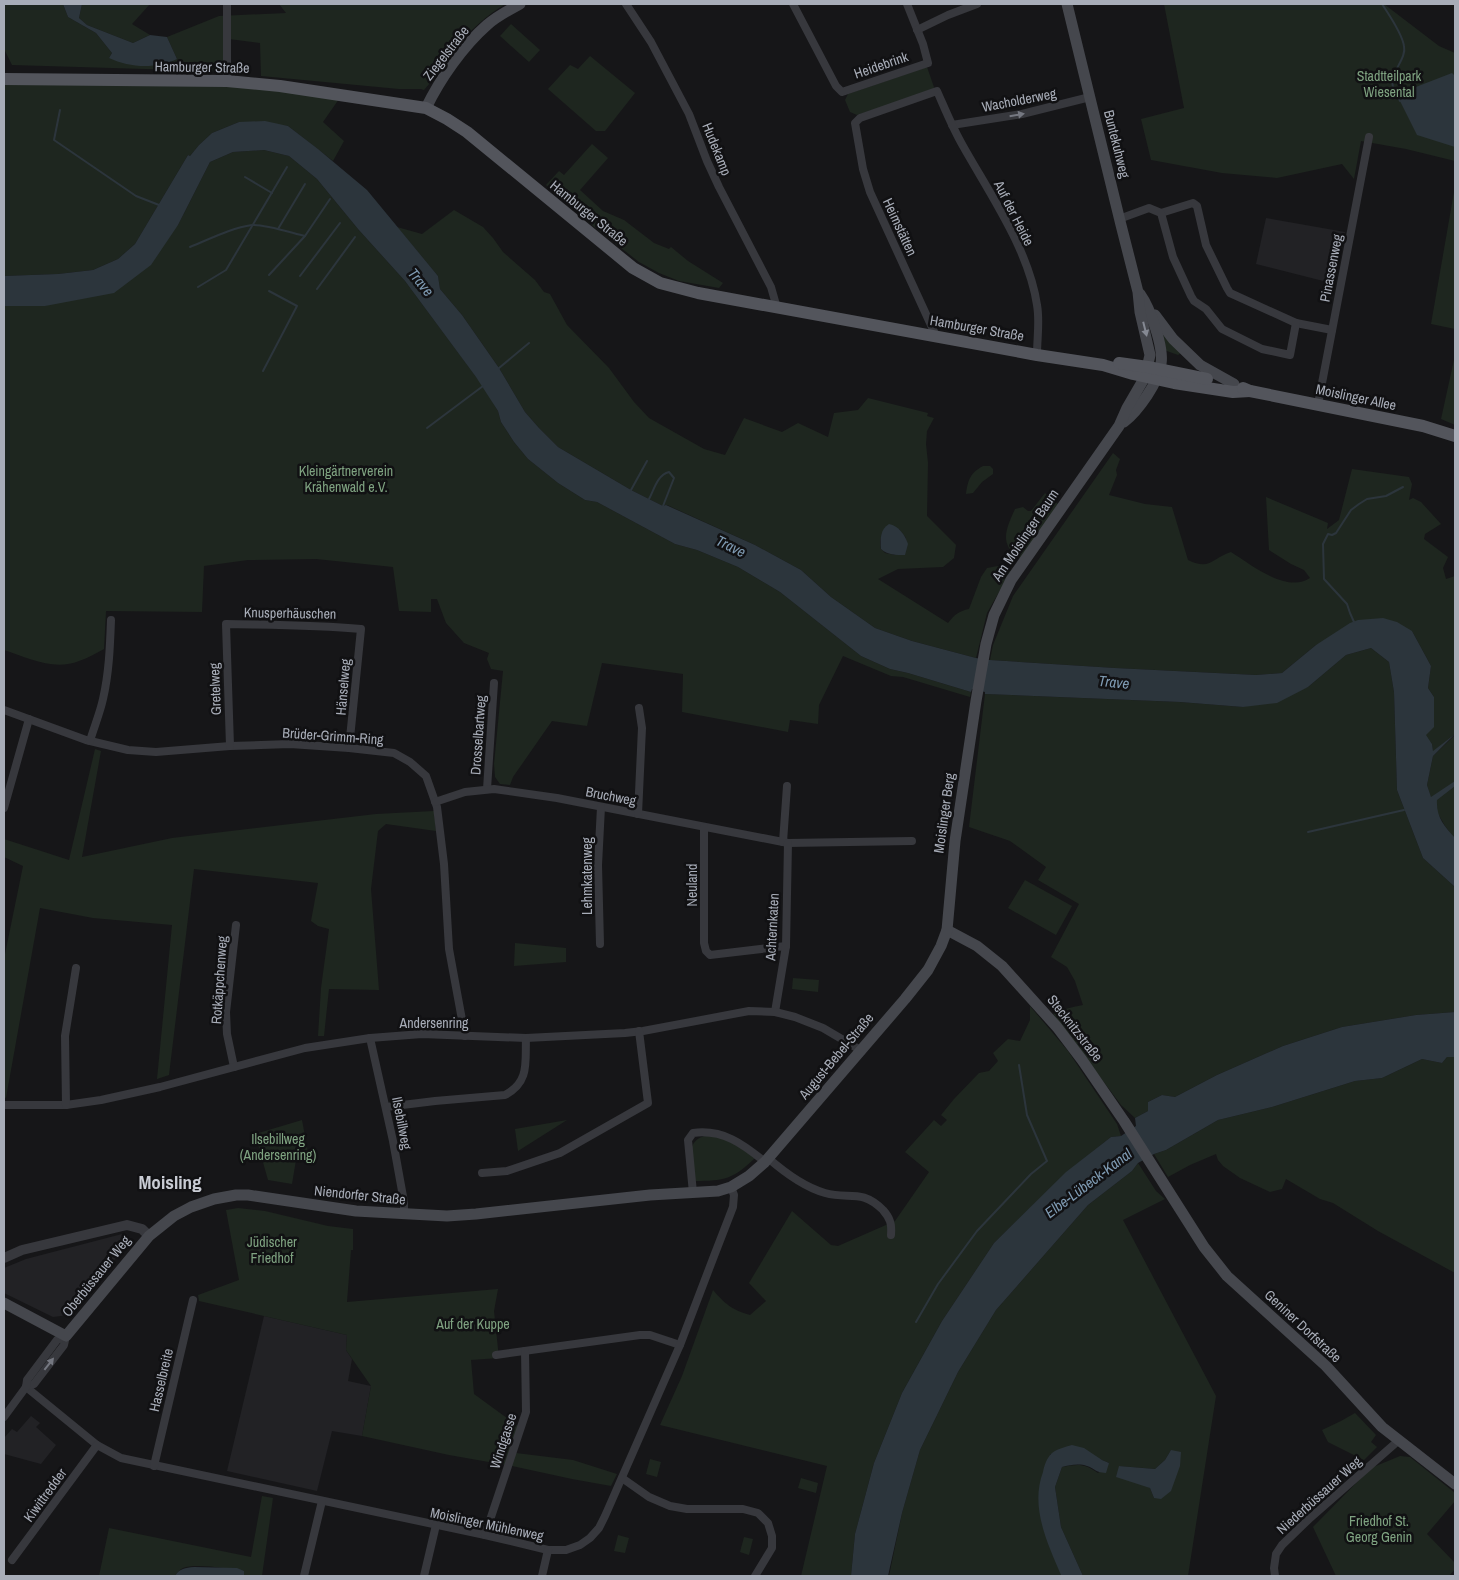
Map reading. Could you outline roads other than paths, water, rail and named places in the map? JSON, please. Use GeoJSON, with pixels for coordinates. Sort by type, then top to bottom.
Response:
{"type":"FeatureCollection","features":[{"type":"Feature","properties":{"kind":"main road","name":"Ziegelstraße"},"geometry":{"type":"LineString","coordinates":[[426,108],[438,85],[471,42],[488,24],[520,4]]}},
{"type":"Feature","properties":{"kind":"main road","name":"Buntekuhweg"},"geometry":{"type":"LineString","coordinates":[[1067,4],[1138,292],[1140,312],[1155,375]]}},
{"type":"Feature","properties":{"kind":"main road","name":"Hamburger Straße"},"geometry":{"type":"LineString","coordinates":[[4,79],[227,81],[280,86],[426,108],[467,132],[633,268],[660,283],[777,308],[1155,375]]}},
{"type":"Feature","properties":{"kind":"main road","name":"Buntekuhweg"},"geometry":{"type":"LineString","coordinates":[[1138,292],[1147,304],[1162,356],[1155,375]]}},
{"type":"Feature","properties":{"kind":"main road"},"geometry":{"type":"LineString","coordinates":[[1147,304],[1160,325],[1187,354],[1200,365],[1234,384]]}},
{"type":"Feature","properties":{"kind":"main road","name":"Moislinger Allee"},"geometry":{"type":"LineString","coordinates":[[1155,375],[1234,384],[1250,391],[1423,426],[1455,436]]}},
{"type":"Feature","properties":{"kind":"main road","name":"Moislinger Allee"},"geometry":{"type":"LineString","coordinates":[[1155,375],[1233,392],[1250,391]]}},
{"type":"Feature","properties":{"kind":"main road","name":"Am Moislinger Baum"},"geometry":{"type":"LineString","coordinates":[[976,701],[984,653],[994,615],[1011,580],[1119,426],[1127,408],[1155,375]]}},
{"type":"Feature","properties":{"kind":"main road","name":"Moislinger Berg"},"geometry":{"type":"LineString","coordinates":[[947,930],[955,841],[976,701]]}},
{"type":"Feature","properties":{"kind":"main road","name":"August-Bebel-Straße"},"geometry":{"type":"LineString","coordinates":[[731,1187],[749,1176],[767,1160],[862,1051],[928,970],[947,930]]}},
{"type":"Feature","properties":{"kind":"main road","name":"Stecknitzstraße"},"geometry":{"type":"LineString","coordinates":[[947,930],[977,946],[992,957],[1037,1004],[1082,1060],[1124,1121],[1154,1170]]}},
{"type":"Feature","properties":{"kind":"main road","name":"Geniner Dorfstraße"},"geometry":{"type":"LineString","coordinates":[[1154,1170],[1204,1247],[1227,1276],[1312,1353],[1373,1419],[1398,1441],[1455,1484]]}},
{"type":"Feature","properties":{"kind":"main road","name":"Niendorfer Straße"},"geometry":{"type":"LineString","coordinates":[[149,1236],[168,1220],[191,1207],[214,1199],[236,1195],[248,1195],[356,1211],[447,1216],[650,1195],[718,1191],[731,1187]]}},
{"type":"Feature","properties":{"kind":"main road","name":"Oberbüssauer Weg"},"geometry":{"type":"LineString","coordinates":[[66,1336],[149,1236]]}},
{"type":"Feature","properties":{"kind":"main road"},"geometry":{"type":"LineString","coordinates":[[4,1303],[66,1336]]}},
{"type":"Feature","properties":{"kind":"street"},"geometry":{"type":"LineString","coordinates":[[227,4],[227,81]]}},
{"type":"Feature","properties":{"kind":"street","name":"Hudekamp"},"geometry":{"type":"LineString","coordinates":[[626,4],[651,42],[689,114],[711,170],[771,287],[777,308]]}},
{"type":"Feature","properties":{"kind":"street","name":"Heidebrink"},"geometry":{"type":"LineString","coordinates":[[793,4],[836,86],[842,92],[928,62],[917,30]]}},
{"type":"Feature","properties":{"kind":"street"},"geometry":{"type":"LineString","coordinates":[[907,4],[917,30],[977,4]]}},
{"type":"Feature","properties":{"kind":"street","name":"Heimstätten"},"geometry":{"type":"LineString","coordinates":[[936,336],[870,192],[863,169],[855,123],[860,118],[937,91]]}},
{"type":"Feature","properties":{"kind":"street","name":"Auf der Heide"},"geometry":{"type":"LineString","coordinates":[[937,91],[952,125],[1000,209],[1030,275],[1038,310],[1037,354]]}},
{"type":"Feature","properties":{"kind":"street","name":"Wacholderweg"},"geometry":{"type":"LineString","coordinates":[[952,125],[1022,114],[1090,97]]}},
{"type":"Feature","properties":{"kind":"street","name":"Pinassenweg"},"geometry":{"type":"LineString","coordinates":[[1318,404],[1369,137]]}},
{"type":"Feature","properties":{"kind":"street"},"geometry":{"type":"LineString","coordinates":[[1119,219],[1149,208],[1161,212],[1193,203],[1197,206],[1206,245],[1230,293],[1296,323],[1332,330]]}},
{"type":"Feature","properties":{"kind":"street"},"geometry":{"type":"LineString","coordinates":[[1161,212],[1173,257],[1191,296],[1194,301],[1206,309],[1222,329],[1262,349],[1290,355],[1296,323]]}},
{"type":"Feature","properties":{"kind":"street"},"geometry":{"type":"LineString","coordinates":[[90,741],[103,701],[106,685],[111,620]]}},
{"type":"Feature","properties":{"kind":"street","name":"Knusperhäuschen"},"geometry":{"type":"LineString","coordinates":[[226,632],[226,624],[326,626],[361,629]]}},
{"type":"Feature","properties":{"kind":"street","name":"Hänselweg"},"geometry":{"type":"LineString","coordinates":[[350,748],[361,629]]}},
{"type":"Feature","properties":{"kind":"street","name":"Gretelweg"},"geometry":{"type":"LineString","coordinates":[[226,632],[230,746]]}},
{"type":"Feature","properties":{"kind":"street","name":"Drosselbartweg"},"geometry":{"type":"LineString","coordinates":[[487,789],[494,684]]}},
{"type":"Feature","properties":{"kind":"street"},"geometry":{"type":"LineString","coordinates":[[638,814],[642,728],[639,708]]}},
{"type":"Feature","properties":{"kind":"street","name":"Brüder-Grimm-Ring"},"geometry":{"type":"LineString","coordinates":[[4,710],[90,741],[128,750],[156,752],[230,746],[290,744],[394,753],[410,762],[426,776],[437,807],[444,864],[449,949],[465,1036]]}},
{"type":"Feature","properties":{"kind":"street"},"geometry":{"type":"LineString","coordinates":[[4,808],[29,719]]}},
{"type":"Feature","properties":{"kind":"street"},"geometry":{"type":"LineString","coordinates":[[786,842],[787,786]]}},
{"type":"Feature","properties":{"kind":"street","name":"Bruchweg"},"geometry":{"type":"LineString","coordinates":[[434,802],[465,792],[487,789],[510,790],[786,842],[912,841]]}},
{"type":"Feature","properties":{"kind":"street","name":"Lehmkatenweg"},"geometry":{"type":"LineString","coordinates":[[600,944],[598,865],[601,807]]}},
{"type":"Feature","properties":{"kind":"street","name":"Neuland"},"geometry":{"type":"LineString","coordinates":[[704,827],[704,943],[706,951],[710,955],[786,946]]}},
{"type":"Feature","properties":{"kind":"street","name":"Achternkaten"},"geometry":{"type":"LineString","coordinates":[[774,1012],[786,946],[786,842]]}},
{"type":"Feature","properties":{"kind":"street","name":"Rotkäppchenweg"},"geometry":{"type":"LineString","coordinates":[[234,1066],[227,1034],[226,1012],[236,925]]}},
{"type":"Feature","properties":{"kind":"street"},"geometry":{"type":"LineString","coordinates":[[66,1105],[64,1048],[76,968]]}},
{"type":"Feature","properties":{"kind":"street","name":"Andersenring"},"geometry":{"type":"LineString","coordinates":[[4,1106],[66,1105],[101,1100],[160,1087],[305,1048],[370,1038],[422,1034],[526,1038],[639,1031],[749,1011],[774,1012],[795,1018],[823,1028],[862,1051]]}},
{"type":"Feature","properties":{"kind":"street"},"geometry":{"type":"LineString","coordinates":[[482,1173],[507,1171],[560,1153],[648,1102],[639,1031]]}},
{"type":"Feature","properties":{"kind":"street","name":"Ilsebillweg"},"geometry":{"type":"LineString","coordinates":[[370,1038],[386,1107],[404,1202],[404,1214]]}},
{"type":"Feature","properties":{"kind":"street"},"geometry":{"type":"LineString","coordinates":[[386,1107],[435,1100],[505,1095],[515,1090],[525,1073],[526,1038]]}},
{"type":"Feature","properties":{"kind":"street"},"geometry":{"type":"LineString","coordinates":[[692,1193],[688,1140],[694,1132],[720,1135],[747,1147],[794,1177],[824,1193],[858,1196],[874,1201],[888,1215],[892,1226],[891,1235]]}},
{"type":"Feature","properties":{"kind":"street","name":"Moislinger Mühlenweg"},"geometry":{"type":"LineString","coordinates":[[26,1386],[97,1445],[121,1458],[548,1550],[566,1550],[580,1545],[590,1538],[604,1519],[680,1345],[733,1207],[734,1195],[731,1187]]}},
{"type":"Feature","properties":{"kind":"street"},"geometry":{"type":"LineString","coordinates":[[4,1258],[22,1250],[127,1225],[142,1229],[149,1236]]}},
{"type":"Feature","properties":{"kind":"street","name":"Hasselbreite"},"geometry":{"type":"LineString","coordinates":[[154,1466],[193,1300]]}},
{"type":"Feature","properties":{"kind":"street"},"geometry":{"type":"LineString","coordinates":[[496,1355],[640,1335],[650,1335],[680,1345]]}},
{"type":"Feature","properties":{"kind":"street","name":"Oberbüssauer Weg"},"geometry":{"type":"LineString","coordinates":[[4,1417],[26,1386],[27,1380],[57,1340],[66,1336]]}},
{"type":"Feature","properties":{"kind":"street","name":"Windgasse"},"geometry":{"type":"LineString","coordinates":[[485,1535],[526,1412],[525,1351]]}},
{"type":"Feature","properties":{"kind":"street","name":"Niederbüssauer Weg"},"geometry":{"type":"LineString","coordinates":[[1274,1576],[1276,1554],[1282,1545],[1308,1519],[1398,1441]]}},
{"type":"Feature","properties":{"kind":"street","name":"Kiwittredder"},"geometry":{"type":"LineString","coordinates":[[12,1560],[97,1445]]}},
{"type":"Feature","properties":{"kind":"street"},"geometry":{"type":"LineString","coordinates":[[622,1478],[649,1497],[670,1506],[687,1509],[743,1509],[758,1513],[768,1524],[772,1536],[772,1548],[755,1576]]}},
{"type":"Feature","properties":{"kind":"street"},"geometry":{"type":"LineString","coordinates":[[304,1576],[322,1501]]}},
{"type":"Feature","properties":{"kind":"street"},"geometry":{"type":"LineString","coordinates":[[424,1576],[436,1525]]}},
{"type":"Feature","properties":{"kind":"street"},"geometry":{"type":"LineString","coordinates":[[542,1576],[548,1550]]}},
{"type":"Feature","properties":{"kind":"water"},"geometry":{"type":"Polygon","coordinates":[[[63,4],[82,4],[79,18],[87,25],[133,43],[150,35],[167,37],[177,59],[152,66],[143,66],[126,64],[109,58],[112,53],[96,33],[68,17],[63,4]]]}},
{"type":"Feature","properties":{"kind":"water"},"geometry":{"type":"Polygon","coordinates":[[[1452,73],[1455,76],[1455,147],[1417,135],[1400,101],[1408,90],[1452,73]]]}},
{"type":"Feature","properties":{"kind":"water","name":"Trave"},"geometry":{"type":"Polygon","coordinates":[[[265,121],[288,126],[367,190],[438,276],[440,289],[462,315],[499,368],[525,412],[558,447],[631,490],[663,506],[666,505],[755,545],[801,570],[831,597],[875,628],[912,641],[990,660],[1256,675],[1282,673],[1316,645],[1350,623],[1358,620],[1383,618],[1397,622],[1412,631],[1431,666],[1428,688],[1434,697],[1434,727],[1426,735],[1432,744],[1433,751],[1455,734],[1433,756],[1427,785],[1431,797],[1455,781],[1455,786],[1437,800],[1437,806],[1442,821],[1455,838],[1455,887],[1423,858],[1397,790],[1394,692],[1389,662],[1371,648],[1346,655],[1308,687],[1277,703],[1243,707],[1180,702],[985,694],[985,692],[972,689],[971,692],[890,669],[861,656],[780,592],[738,567],[697,550],[675,544],[597,502],[585,500],[558,483],[528,459],[501,422],[498,411],[476,377],[405,281],[358,229],[317,179],[289,156],[264,150],[233,152],[210,162],[178,225],[151,265],[114,293],[45,306],[4,306],[4,276],[58,274],[93,270],[118,259],[135,244],[188,155],[190,156],[212,133],[239,122],[265,121]]]}},
{"type":"Feature","properties":{"kind":"water"},"geometry":{"type":"Polygon","coordinates":[[[889,524],[899,529],[905,537],[908,544],[905,555],[889,554],[881,549],[882,532],[889,524]]]}},
{"type":"Feature","properties":{"kind":"water","name":"Elbe-Lübeck-Kanal"},"geometry":{"type":"Polygon","coordinates":[[[1455,1012],[1455,1057],[1447,1057],[1442,1063],[1422,1059],[1382,1078],[1355,1081],[1272,1107],[1218,1120],[1166,1150],[1138,1163],[1132,1171],[1088,1205],[996,1310],[958,1372],[920,1450],[902,1513],[888,1576],[851,1576],[855,1534],[874,1463],[902,1393],[942,1321],[994,1243],[1066,1172],[1111,1137],[1121,1136],[1136,1126],[1135,1118],[1148,1111],[1148,1102],[1162,1095],[1175,1097],[1217,1075],[1283,1046],[1342,1027],[1416,1015],[1455,1012]]]}},
{"type":"Feature","properties":{"kind":"water"},"geometry":{"type":"Polygon","coordinates":[[[1072,1445],[1084,1448],[1109,1463],[1106,1473],[1081,1465],[1062,1467],[1055,1487],[1061,1527],[1083,1576],[1061,1575],[1050,1550],[1039,1511],[1039,1485],[1047,1460],[1055,1451],[1072,1445]]]}},
{"type":"Feature","properties":{"kind":"water"},"geometry":{"type":"Polygon","coordinates":[[[1171,1450],[1181,1452],[1180,1466],[1171,1491],[1161,1499],[1154,1498],[1150,1488],[1116,1477],[1119,1466],[1155,1469],[1165,1460],[1171,1450]]]}},
{"type":"Feature","properties":{"kind":"water"},"geometry":{"type":"Polygon","coordinates":[[[194,1567],[237,1568],[244,1571],[244,1576],[175,1576],[183,1569],[194,1567]]]}},
{"type":"Feature","properties":{"kind":"waterway"},"geometry":{"type":"LineString","coordinates":[[1382,4],[1398,30],[1404,46],[1403,56],[1392,82],[1400,101]]}},
{"type":"Feature","properties":{"kind":"waterway"},"geometry":{"type":"LineString","coordinates":[[60,110],[54,140],[136,196],[159,205]]}},
{"type":"Feature","properties":{"kind":"waterway"},"geometry":{"type":"LineString","coordinates":[[198,287],[226,270],[287,167]]}},
{"type":"Feature","properties":{"kind":"waterway"},"geometry":{"type":"LineString","coordinates":[[245,177],[272,193]]}},
{"type":"Feature","properties":{"kind":"waterway"},"geometry":{"type":"LineString","coordinates":[[278,229],[305,184]]}},
{"type":"Feature","properties":{"kind":"waterway"},"geometry":{"type":"LineString","coordinates":[[190,247],[228,231],[252,225],[271,227],[305,236],[330,199]]}},
{"type":"Feature","properties":{"kind":"waterway"},"geometry":{"type":"LineString","coordinates":[[300,276],[340,223]]}},
{"type":"Feature","properties":{"kind":"waterway"},"geometry":{"type":"LineString","coordinates":[[269,275],[305,236]]}},
{"type":"Feature","properties":{"kind":"waterway"},"geometry":{"type":"LineString","coordinates":[[317,289],[355,237]]}},
{"type":"Feature","properties":{"kind":"waterway"},"geometry":{"type":"LineString","coordinates":[[263,371],[297,306],[269,291]]}},
{"type":"Feature","properties":{"kind":"waterway"},"geometry":{"type":"LineString","coordinates":[[499,368],[529,343]]}},
{"type":"Feature","properties":{"kind":"waterway"},"geometry":{"type":"LineString","coordinates":[[427,428],[483,386]]}},
{"type":"Feature","properties":{"kind":"waterway"},"geometry":{"type":"LineString","coordinates":[[631,490],[647,461]]}},
{"type":"Feature","properties":{"kind":"waterway"},"geometry":{"type":"LineString","coordinates":[[649,499],[659,479],[669,472],[674,478],[663,506]]}},
{"type":"Feature","properties":{"kind":"waterway"},"geometry":{"type":"LineString","coordinates":[[1354,622],[1347,604],[1324,579],[1323,544],[1328,534],[1336,533],[1351,510],[1359,504],[1367,499],[1386,496],[1403,487]]}},
{"type":"Feature","properties":{"kind":"waterway"},"geometry":{"type":"LineString","coordinates":[[1308,832],[1404,810]]}},
{"type":"Feature","properties":{"kind":"waterway"},"geometry":{"type":"LineString","coordinates":[[916,1322],[938,1284],[977,1231],[1031,1174],[1047,1161],[1027,1115],[1019,1065]]}},
{"type":"Feature","properties":{"kind":"district","name":"Moisling"},"geometry":{"type":"Point","coordinates":[170,1182]}},
{"type":"Feature","properties":{"kind":"park label","name":"Stadtteilpark Wiesental"},"geometry":{"type":"Point","coordinates":[1389,84]}},
{"type":"Feature","properties":{"kind":"park label","name":"Kleingärtnerverein Krähenwald e.V."},"geometry":{"type":"Point","coordinates":[346,480]}},
{"type":"Feature","properties":{"kind":"park label","name":"Ilsebillweg (Andersenring)"},"geometry":{"type":"Point","coordinates":[278,1148]}},
{"type":"Feature","properties":{"kind":"park label","name":"Jüdischer Friedhof"},"geometry":{"type":"Point","coordinates":[272,1250]}},
{"type":"Feature","properties":{"kind":"park label","name":"Auf der Kuppe"},"geometry":{"type":"Point","coordinates":[473,1324]}},
{"type":"Feature","properties":{"kind":"park label","name":"Friedhof St. Georg Genin"},"geometry":{"type":"Point","coordinates":[1379,1529]}}]}
